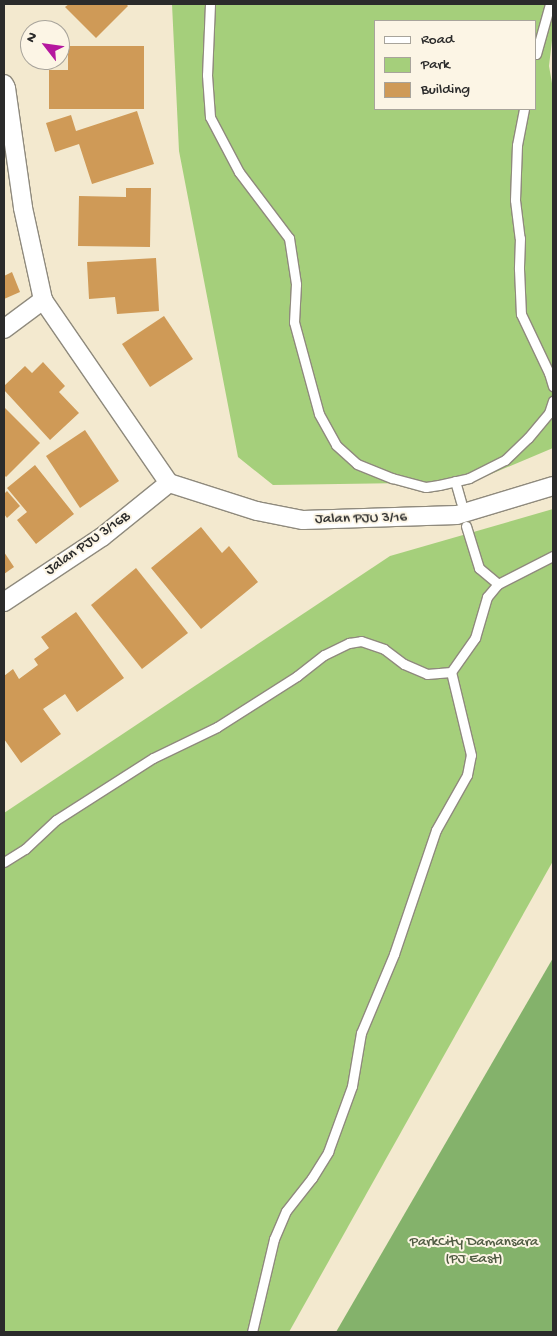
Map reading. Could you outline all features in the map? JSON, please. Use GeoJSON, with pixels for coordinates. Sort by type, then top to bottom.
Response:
{"type":"FeatureCollection","features":[{"type":"Feature","properties":{"kind":"street"},"geometry":{"type":"LineString","coordinates":[[4,84],[23,208],[43,300],[169,483]]}},
{"type":"Feature","properties":{"kind":"street"},"geometry":{"type":"LineString","coordinates":[[4,329],[43,300]]}},
{"type":"Feature","properties":{"kind":"street","name":"Jalan PJU 3/16"},"geometry":{"type":"LineString","coordinates":[[169,483],[257,511],[303,520],[457,515],[553,486]]}},
{"type":"Feature","properties":{"kind":"street","name":"Jalan PJU 3/16B"},"geometry":{"type":"LineString","coordinates":[[4,602],[102,537],[169,483]]}},
{"type":"Feature","properties":{"kind":"lane"},"geometry":{"type":"LineString","coordinates":[[210,4],[207,75],[210,117],[239,172],[288,238],[296,284],[294,322],[319,414],[336,445],[358,464],[392,478],[426,487],[469,478],[504,460],[528,438],[548,412],[553,401]]}},
{"type":"Feature","properties":{"kind":"lane"},"geometry":{"type":"LineString","coordinates":[[537,50],[550,4]]}},
{"type":"Feature","properties":{"kind":"lane"},"geometry":{"type":"LineString","coordinates":[[524,110],[517,145],[515,200],[520,238],[518,269],[521,314],[549,373],[553,386]]}},
{"type":"Feature","properties":{"kind":"lane"},"geometry":{"type":"LineString","coordinates":[[455,481],[461,502]]}},
{"type":"Feature","properties":{"kind":"lane"},"geometry":{"type":"LineString","coordinates":[[466,526],[479,568],[498,584]]}},
{"type":"Feature","properties":{"kind":"lane"},"geometry":{"type":"LineString","coordinates":[[252,1332],[274,1239],[286,1211],[312,1178],[328,1152],[352,1086],[360,1032],[394,954],[436,830],[467,775],[471,755],[451,672],[475,638],[487,597],[498,584],[553,556]]}},
{"type":"Feature","properties":{"kind":"lane"},"geometry":{"type":"LineString","coordinates":[[4,862],[24,849],[56,820],[153,758],[217,727],[297,676],[324,655],[350,643],[361,641],[384,649],[404,664],[427,674],[451,672]]}},
{"type":"Feature","properties":{"kind":"green space"},"geometry":{"type":"Polygon","coordinates":[[[172,4],[553,4],[553,32],[549,66],[553,89],[553,448],[472,482],[273,485],[238,457],[179,151],[172,4]]]}},
{"type":"Feature","properties":{"kind":"green space"},"geometry":{"type":"Polygon","coordinates":[[[553,509],[553,861],[289,1332],[4,1332],[4,813],[390,556],[553,509]]]}},
{"type":"Feature","properties":{"kind":"green space","name":"ParkCity Damansara (PJ East)"},"geometry":{"type":"Polygon","coordinates":[[[553,958],[553,1332],[336,1332],[553,958]]]}},
{"type":"Feature","properties":{"kind":"building"},"geometry":{"type":"Polygon","coordinates":[[[69,4],[126,4],[128,6],[96,38],[65,7],[69,4]]]}},
{"type":"Feature","properties":{"kind":"building"},"geometry":{"type":"Polygon","coordinates":[[[70,46],[144,46],[144,109],[49,109],[49,70],[70,70],[70,46]]]}},
{"type":"Feature","properties":{"kind":"building"},"geometry":{"type":"Polygon","coordinates":[[[137,111],[154,164],[92,184],[79,144],[55,152],[46,123],[71,115],[76,131],[137,111]]]}},
{"type":"Feature","properties":{"kind":"building"},"geometry":{"type":"Polygon","coordinates":[[[126,188],[151,188],[150,247],[78,246],[79,196],[126,197],[126,188]]]}},
{"type":"Feature","properties":{"kind":"building"},"geometry":{"type":"Polygon","coordinates":[[[156,258],[159,311],[117,314],[115,297],[89,299],[87,262],[156,258]]]}},
{"type":"Feature","properties":{"kind":"building"},"geometry":{"type":"Polygon","coordinates":[[[12,272],[20,292],[4,299],[4,276],[12,272]]]}},
{"type":"Feature","properties":{"kind":"building"},"geometry":{"type":"Polygon","coordinates":[[[164,316],[193,359],[150,387],[122,344],[164,316]]]}},
{"type":"Feature","properties":{"kind":"building"},"geometry":{"type":"Polygon","coordinates":[[[43,362],[65,386],[59,392],[79,413],[50,440],[4,390],[4,386],[25,366],[32,373],[43,362]]]}},
{"type":"Feature","properties":{"kind":"building"},"geometry":{"type":"Polygon","coordinates":[[[4,407],[40,443],[6,477],[4,475],[4,407]]]}},
{"type":"Feature","properties":{"kind":"building"},"geometry":{"type":"Polygon","coordinates":[[[85,430],[119,481],[80,508],[46,456],[85,430]]]}},
{"type":"Feature","properties":{"kind":"building"},"geometry":{"type":"Polygon","coordinates":[[[35,465],[74,514],[36,544],[17,520],[27,512],[7,488],[35,465]]]}},
{"type":"Feature","properties":{"kind":"building"},"geometry":{"type":"Polygon","coordinates":[[[7,491],[20,506],[7,518],[4,514],[4,494],[7,491]]]}},
{"type":"Feature","properties":{"kind":"building"},"geometry":{"type":"Polygon","coordinates":[[[201,527],[222,553],[229,546],[258,582],[201,629],[151,568],[201,527]]]}},
{"type":"Feature","properties":{"kind":"building"},"geometry":{"type":"Polygon","coordinates":[[[4,552],[14,567],[4,574],[4,552]]]}},
{"type":"Feature","properties":{"kind":"building"},"geometry":{"type":"Polygon","coordinates":[[[136,568],[188,633],[142,669],[91,605],[136,568]]]}},
{"type":"Feature","properties":{"kind":"building"},"geometry":{"type":"Polygon","coordinates":[[[76,612],[124,678],[77,712],[65,694],[43,709],[61,734],[21,763],[4,739],[4,676],[13,669],[19,679],[38,665],[34,659],[49,648],[41,637],[76,612]]]}}]}
